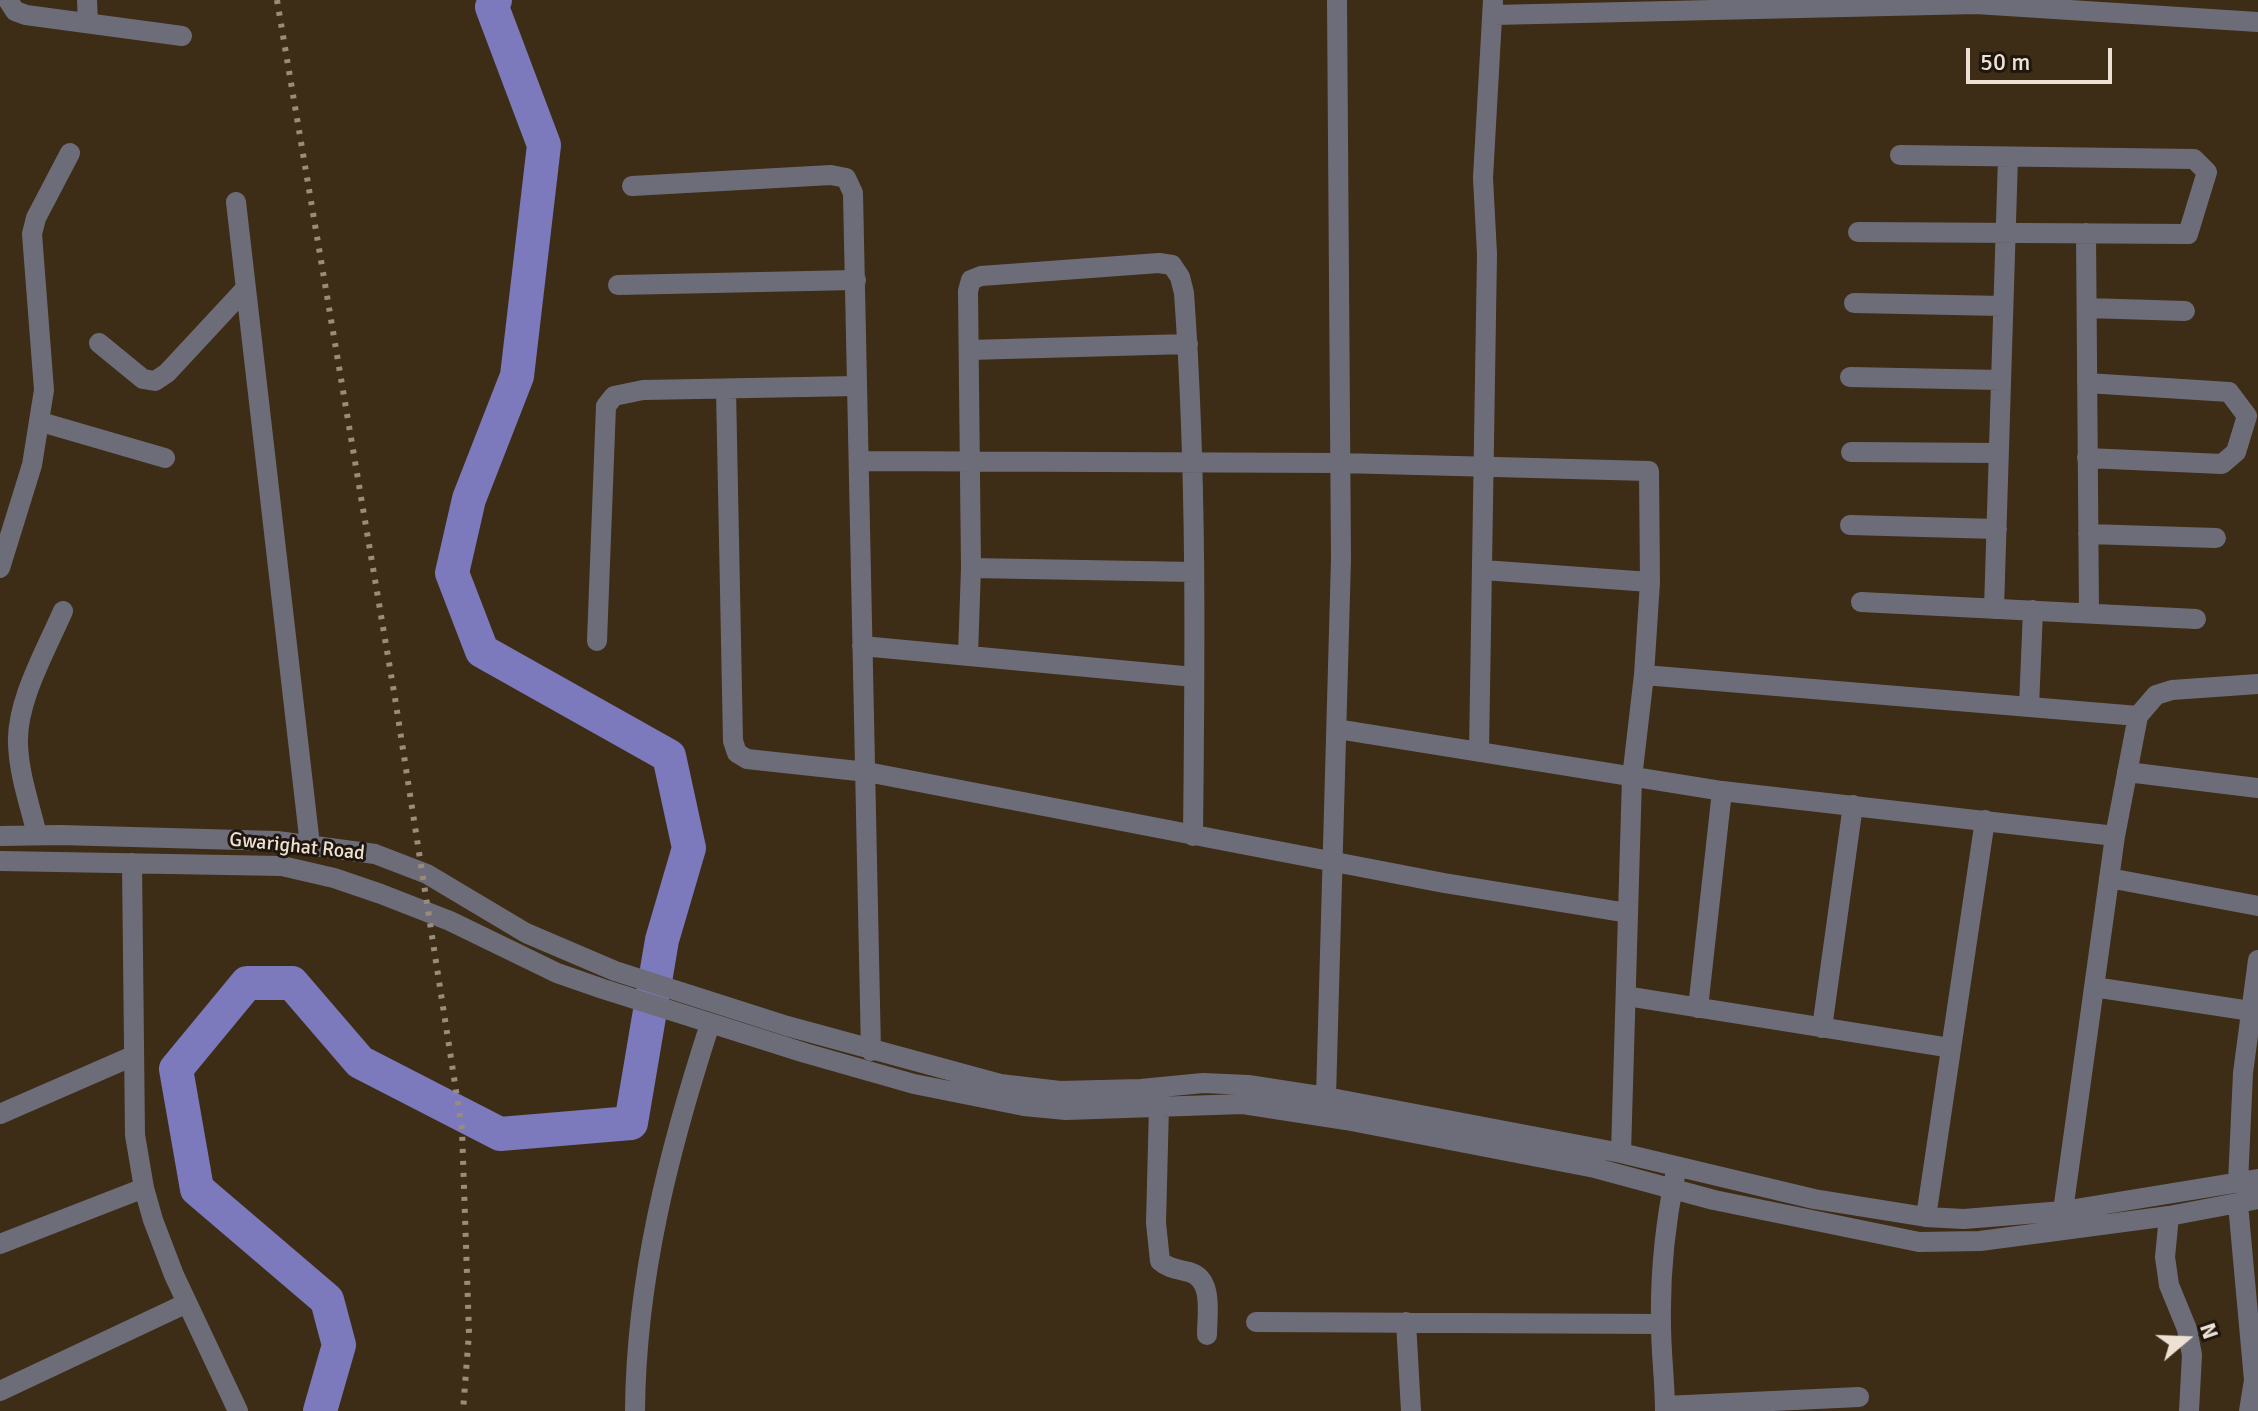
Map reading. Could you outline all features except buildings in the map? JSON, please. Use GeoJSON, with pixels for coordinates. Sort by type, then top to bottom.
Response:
{"type":"FeatureCollection","features":[{"type":"Feature","properties":{"kind":"street"},"geometry":{"type":"LineString","coordinates":[[8,0],[15,11],[26,15],[182,36]]}},
{"type":"Feature","properties":{"kind":"street"},"geometry":{"type":"LineString","coordinates":[[87,0],[88,23]]}},
{"type":"Feature","properties":{"kind":"street"},"geometry":{"type":"LineString","coordinates":[[1326,1097],[1341,559],[1337,0]]}},
{"type":"Feature","properties":{"kind":"street"},"geometry":{"type":"LineString","coordinates":[[1479,752],[1487,254],[1483,178],[1493,7],[1974,2],[2258,22]]}},
{"type":"Feature","properties":{"kind":"street"},"geometry":{"type":"LineString","coordinates":[[0,568],[14,531],[41,422],[44,390],[32,234],[36,218],[70,153]]}},
{"type":"Feature","properties":{"kind":"street"},"geometry":{"type":"LineString","coordinates":[[1858,232],[2188,234],[2207,172],[2194,159],[1900,155]]}},
{"type":"Feature","properties":{"kind":"street"},"geometry":{"type":"LineString","coordinates":[[1994,609],[2008,157]]}},
{"type":"Feature","properties":{"kind":"street"},"geometry":{"type":"LineString","coordinates":[[632,186],[831,175],[846,178],[853,193],[871,1051]]}},
{"type":"Feature","properties":{"kind":"street"},"geometry":{"type":"LineString","coordinates":[[236,202],[310,845]]}},
{"type":"Feature","properties":{"kind":"street"},"geometry":{"type":"LineString","coordinates":[[2086,233],[2089,613]]}},
{"type":"Feature","properties":{"kind":"street"},"geometry":{"type":"LineString","coordinates":[[968,655],[971,568],[968,291],[971,280],[981,276],[1159,263],[1172,265],[1180,277],[1184,293],[1193,463],[1193,836]]}},
{"type":"Feature","properties":{"kind":"street"},"geometry":{"type":"LineString","coordinates":[[618,285],[856,280]]}},
{"type":"Feature","properties":{"kind":"street"},"geometry":{"type":"LineString","coordinates":[[99,343],[143,379],[155,381],[167,373],[246,288]]}},
{"type":"Feature","properties":{"kind":"street"},"geometry":{"type":"LineString","coordinates":[[1854,303],[2003,306]]}},
{"type":"Feature","properties":{"kind":"street"},"geometry":{"type":"LineString","coordinates":[[2087,308],[2185,311]]}},
{"type":"Feature","properties":{"kind":"street"},"geometry":{"type":"LineString","coordinates":[[969,350],[1188,344]]}},
{"type":"Feature","properties":{"kind":"street"},"geometry":{"type":"LineString","coordinates":[[1850,377],[2001,380]]}},
{"type":"Feature","properties":{"kind":"street"},"geometry":{"type":"LineString","coordinates":[[2087,383],[2229,392],[2247,416],[2236,452],[2222,464],[2087,458]]}},
{"type":"Feature","properties":{"kind":"street"},"geometry":{"type":"LineString","coordinates":[[597,641],[606,406],[614,396],[643,390],[857,386]]}},
{"type":"Feature","properties":{"kind":"street"},"geometry":{"type":"LineString","coordinates":[[726,389],[733,741],[737,753],[747,759],[867,772],[1444,883],[1628,913]]}},
{"type":"Feature","properties":{"kind":"street"},"geometry":{"type":"LineString","coordinates":[[41,422],[165,458]]}},
{"type":"Feature","properties":{"kind":"street"},"geometry":{"type":"LineString","coordinates":[[1851,452],[1999,453]]}},
{"type":"Feature","properties":{"kind":"street"},"geometry":{"type":"LineString","coordinates":[[859,461],[1340,463],[1649,471],[1650,582],[1644,675],[1632,778],[1621,1153]]}},
{"type":"Feature","properties":{"kind":"street"},"geometry":{"type":"LineString","coordinates":[[1850,525],[1997,529]]}},
{"type":"Feature","properties":{"kind":"street"},"geometry":{"type":"LineString","coordinates":[[2088,534],[2216,538]]}},
{"type":"Feature","properties":{"kind":"street"},"geometry":{"type":"LineString","coordinates":[[971,568],[1194,572]]}},
{"type":"Feature","properties":{"kind":"street"},"geometry":{"type":"LineString","coordinates":[[1483,570],[1650,582]]}},
{"type":"Feature","properties":{"kind":"street"},"geometry":{"type":"LineString","coordinates":[[1861,602],[2196,619]]}},
{"type":"Feature","properties":{"kind":"street"},"geometry":{"type":"LineString","coordinates":[[2029,707],[2033,610]]}},
{"type":"Feature","properties":{"kind":"street"},"geometry":{"type":"LineString","coordinates":[[37,835],[21,768],[18,744],[20,720],[63,611]]}},
{"type":"Feature","properties":{"kind":"street"},"geometry":{"type":"LineString","coordinates":[[862,646],[1194,677]]}},
{"type":"Feature","properties":{"kind":"street"},"geometry":{"type":"LineString","coordinates":[[1644,675],[2138,716]]}},
{"type":"Feature","properties":{"kind":"street"},"geometry":{"type":"LineString","coordinates":[[2063,1211],[2115,836],[2138,716],[2156,695],[2172,690],[2258,684]]}},
{"type":"Feature","properties":{"kind":"street"},"geometry":{"type":"LineString","coordinates":[[1337,729],[1722,791],[2115,836]]}},
{"type":"Feature","properties":{"kind":"street"},"geometry":{"type":"LineString","coordinates":[[2127,772],[2258,788]]}},
{"type":"Feature","properties":{"kind":"street"},"geometry":{"type":"LineString","coordinates":[[1698,1008],[1722,791]]}},
{"type":"Feature","properties":{"kind":"street"},"geometry":{"type":"LineString","coordinates":[[1822,1028],[1853,805]]}},
{"type":"Feature","properties":{"kind":"street"},"geometry":{"type":"LineString","coordinates":[[1926,1217],[1985,820]]}},
{"type":"Feature","properties":{"kind":"street","name":"Gwarighat Road"},"geometry":{"type":"LineString","coordinates":[[0,836],[226,839],[310,845],[375,854],[427,874],[526,933],[615,971],[871,1051],[1000,1084],[1060,1091],[1141,1089],[1203,1083],[1248,1085],[1621,1153],[1814,1199],[1926,1217],[1964,1219],[2248,1191]]}},
{"type":"Feature","properties":{"kind":"street"},"geometry":{"type":"LineString","coordinates":[[0,861],[282,866],[334,878],[450,921],[557,973],[603,989],[914,1084],[1024,1106],[1066,1110],[1243,1104],[1346,1120],[1595,1168],[1714,1200],[1919,1242],[1980,1241],[2169,1216],[2248,1191]]}},
{"type":"Feature","properties":{"kind":"street"},"geometry":{"type":"LineString","coordinates":[[132,863],[135,1135],[144,1188],[153,1220],[187,1303],[238,1411]]}},
{"type":"Feature","properties":{"kind":"street"},"geometry":{"type":"LineString","coordinates":[[2109,878],[2258,906]]}},
{"type":"Feature","properties":{"kind":"street"},"geometry":{"type":"LineString","coordinates":[[2249,1411],[2254,1380],[2243,1073],[2254,1011],[2258,960]]}},
{"type":"Feature","properties":{"kind":"street"},"geometry":{"type":"LineString","coordinates":[[2094,987],[2254,1011]]}},
{"type":"Feature","properties":{"kind":"street"},"geometry":{"type":"LineString","coordinates":[[1626,996],[1951,1048]]}},
{"type":"Feature","properties":{"kind":"street"},"geometry":{"type":"LineString","coordinates":[[635,1411],[635,1370],[642,1300],[664,1176],[710,1024]]}},
{"type":"Feature","properties":{"kind":"street"},"geometry":{"type":"LineString","coordinates":[[0,1114],[133,1056]]}},
{"type":"Feature","properties":{"kind":"street"},"geometry":{"type":"LineString","coordinates":[[1159,1106],[1156,1223],[1160,1261],[1167,1268],[1198,1275],[1205,1283],[1207,1335]]}},
{"type":"Feature","properties":{"kind":"street"},"geometry":{"type":"LineString","coordinates":[[1678,1165],[1665,1229],[1661,1324],[1665,1409],[1772,1406],[1859,1397]]}},
{"type":"Feature","properties":{"kind":"street"},"geometry":{"type":"LineString","coordinates":[[0,1244],[144,1188]]}},
{"type":"Feature","properties":{"kind":"street"},"geometry":{"type":"LineString","coordinates":[[2169,1216],[2165,1257],[2169,1285],[2187,1329],[2192,1355],[2189,1411]]}},
{"type":"Feature","properties":{"kind":"street"},"geometry":{"type":"LineString","coordinates":[[0,1391],[187,1303]]}},
{"type":"Feature","properties":{"kind":"street"},"geometry":{"type":"LineString","coordinates":[[1256,1322],[1661,1324]]}},
{"type":"Feature","properties":{"kind":"street"},"geometry":{"type":"LineString","coordinates":[[1406,1322],[1411,1411]]}},
{"type":"Feature","properties":{"kind":"waterway"},"geometry":{"type":"LineString","coordinates":[[320,1411],[339,1345],[327,1300],[197,1189],[176,1069],[247,983],[292,983],[360,1062],[500,1134],[631,1123],[662,940],[689,848],[669,756],[482,651],[452,573],[469,499],[517,376],[544,145],[492,7],[495,0]]}},
{"type":"Feature","properties":{"kind":"railway"},"geometry":{"type":"LineString","coordinates":[[277,0],[395,698],[462,1129],[469,1333],[463,1411]]}}]}
